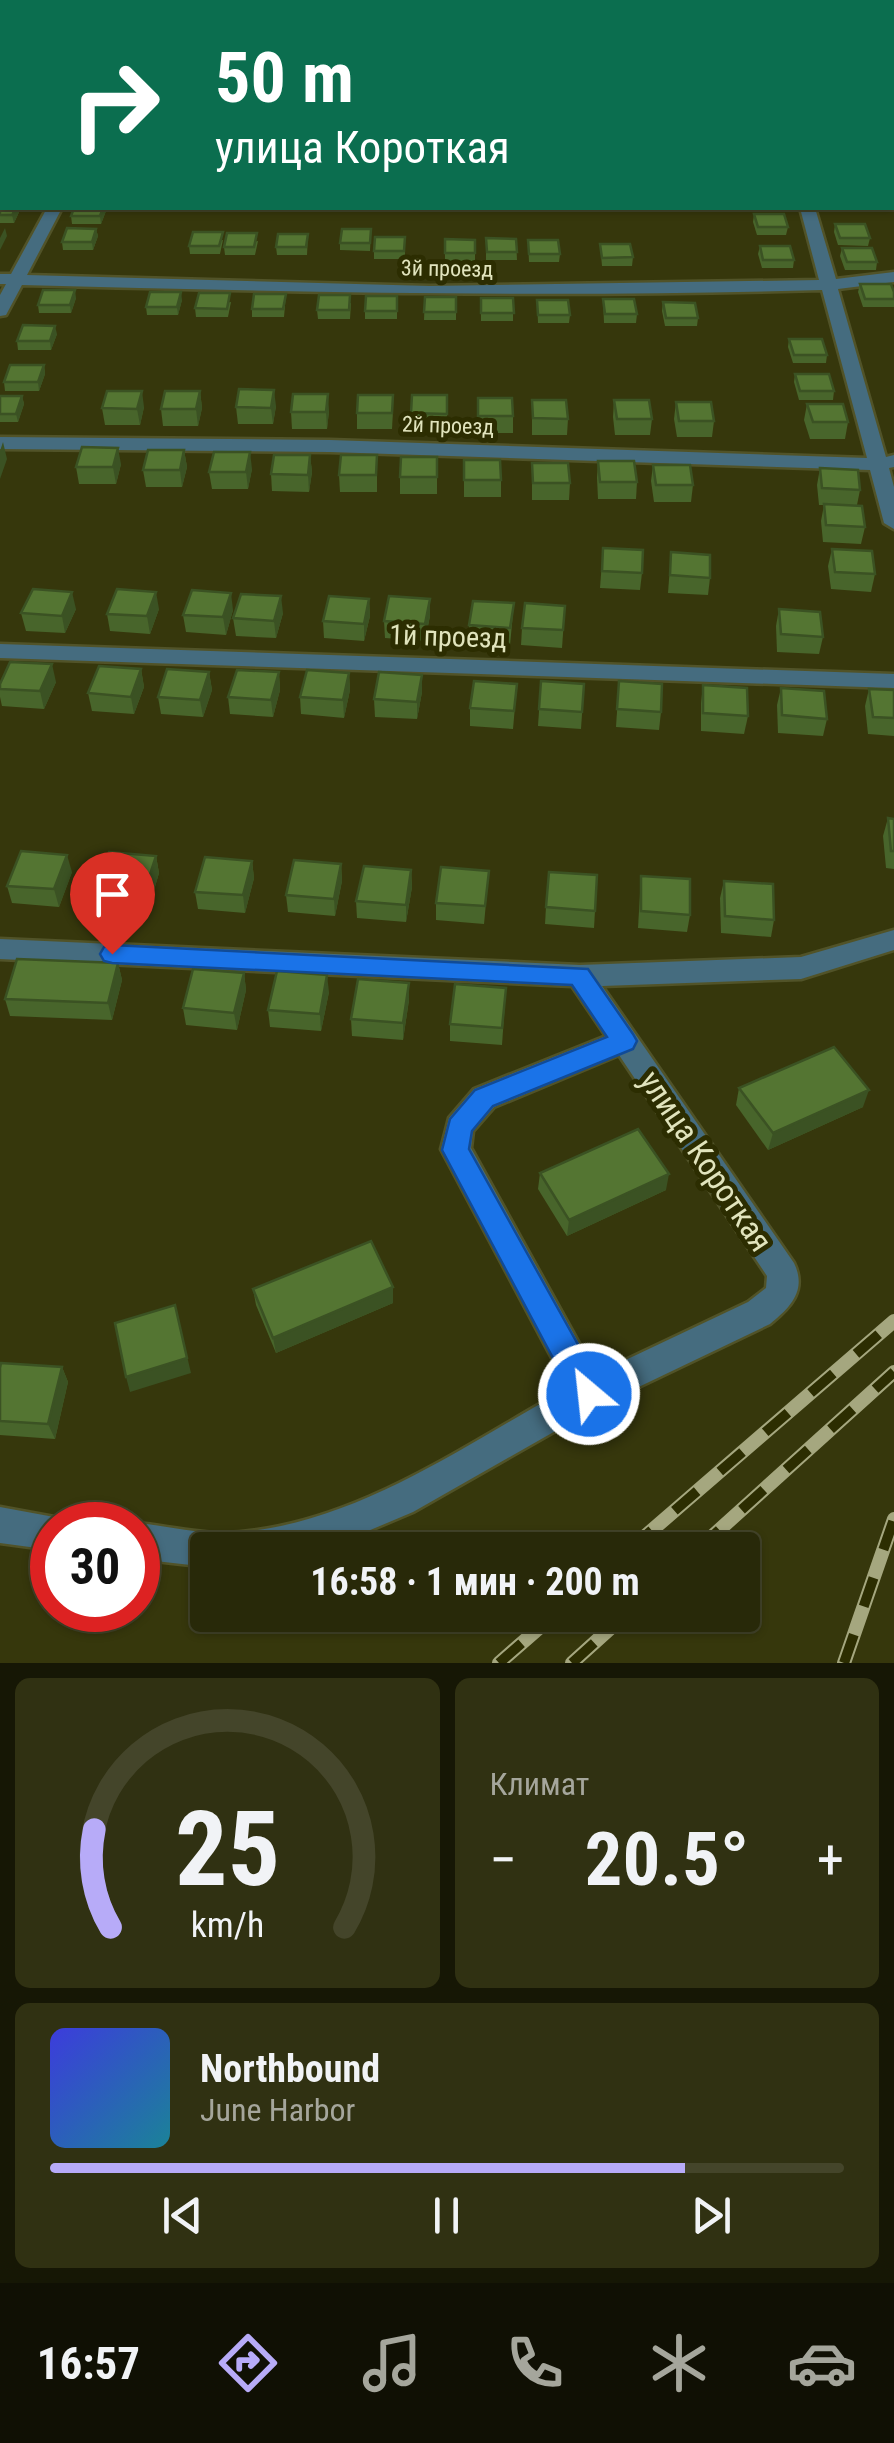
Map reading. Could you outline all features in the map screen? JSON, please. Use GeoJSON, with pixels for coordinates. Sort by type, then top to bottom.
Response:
{"type":"FeatureCollection","features":[{"type":"Feature","properties":{"kind":"street"},"geometry":{"type":"LineString","coordinates":[[0,311],[8,280],[53,210]]}},
{"type":"Feature","properties":{"kind":"street"},"geometry":{"type":"LineString","coordinates":[[808,210],[827,285],[886,463],[894,523]]}},
{"type":"Feature","properties":{"kind":"street","name":"3й проезд"},"geometry":{"type":"LineString","coordinates":[[8,280],[448,291],[632,291],[827,285],[894,277]]}},
{"type":"Feature","properties":{"kind":"street","name":"2й проезд"},"geometry":{"type":"LineString","coordinates":[[0,444],[330,446],[886,463]]}},
{"type":"Feature","properties":{"kind":"street","name":"1й проезд"},"geometry":{"type":"LineString","coordinates":[[0,650],[894,681]]}},
{"type":"Feature","properties":{"kind":"street"},"geometry":{"type":"LineString","coordinates":[[0,949],[580,976],[801,968],[894,940]]}},
{"type":"Feature","properties":{"kind":"street","name":"улица Короткая"},"geometry":{"type":"LineString","coordinates":[[580,976],[783,1273],[781,1295],[760,1313],[589,1394],[456,1150],[459,1127],[484,1098],[624,1041]]}},
{"type":"Feature","properties":{"kind":"street"},"geometry":{"type":"LineString","coordinates":[[324,1532],[402,1500],[589,1394]]}},
{"type":"Feature","properties":{"kind":"street"},"geometry":{"type":"LineString","coordinates":[[0,1525],[30,1529]]}},
{"type":"Feature","properties":{"kind":"street"},"geometry":{"type":"LineString","coordinates":[[160,1543],[190,1547]]}},
{"type":"Feature","properties":{"kind":"building"},"geometry":{"type":"Polygon","coordinates":[[[0,210],[15,210],[12,215],[0,215],[0,210]]]}},
{"type":"Feature","properties":{"kind":"building"},"geometry":{"type":"Polygon","coordinates":[[[73,210],[102,210],[100,216],[71,216],[73,210]]]}},
{"type":"Feature","properties":{"kind":"building"},"geometry":{"type":"Polygon","coordinates":[[[754,214],[784,214],[788,227],[758,227],[754,214]]]}},
{"type":"Feature","properties":{"kind":"building"},"geometry":{"type":"Polygon","coordinates":[[[835,224],[865,224],[870,238],[840,238],[835,224]]]}},
{"type":"Feature","properties":{"kind":"building"},"geometry":{"type":"Polygon","coordinates":[[[67,228],[96,229],[92,242],[62,242],[67,228]]]}},
{"type":"Feature","properties":{"kind":"building"},"geometry":{"type":"Polygon","coordinates":[[[342,229],[371,229],[370,243],[340,243],[342,229]]]}},
{"type":"Feature","properties":{"kind":"building"},"geometry":{"type":"Polygon","coordinates":[[[193,232],[223,232],[219,246],[189,246],[193,232]]]}},
{"type":"Feature","properties":{"kind":"building"},"geometry":{"type":"Polygon","coordinates":[[[227,233],[257,233],[254,247],[224,247],[227,233]]]}},
{"type":"Feature","properties":{"kind":"building"},"geometry":{"type":"Polygon","coordinates":[[[278,234],[308,234],[306,247],[276,247],[278,234]]]}},
{"type":"Feature","properties":{"kind":"building"},"geometry":{"type":"Polygon","coordinates":[[[375,237],[405,237],[404,251],[374,251],[375,237]]]}},
{"type":"Feature","properties":{"kind":"building"},"geometry":{"type":"Polygon","coordinates":[[[486,238],[516,239],[517,252],[487,252],[486,238]]]}},
{"type":"Feature","properties":{"kind":"building"},"geometry":{"type":"Polygon","coordinates":[[[445,239],[475,240],[475,253],[445,253],[445,239]]]}},
{"type":"Feature","properties":{"kind":"building"},"geometry":{"type":"Polygon","coordinates":[[[528,240],[558,240],[560,254],[529,254],[528,240]]]}},
{"type":"Feature","properties":{"kind":"building"},"geometry":{"type":"Polygon","coordinates":[[[600,244],[630,244],[633,257],[602,258],[600,244]]]}},
{"type":"Feature","properties":{"kind":"building"},"geometry":{"type":"Polygon","coordinates":[[[760,246],[790,246],[794,260],[763,260],[760,246]]]}},
{"type":"Feature","properties":{"kind":"building"},"geometry":{"type":"Polygon","coordinates":[[[842,248],[872,248],[877,262],[847,262],[842,248]]]}},
{"type":"Feature","properties":{"kind":"building"},"geometry":{"type":"Polygon","coordinates":[[[860,284],[891,284],[894,299],[865,299],[860,284]]]}},
{"type":"Feature","properties":{"kind":"building"},"geometry":{"type":"Polygon","coordinates":[[[43,290],[75,290],[70,305],[38,305],[43,290]]]}},
{"type":"Feature","properties":{"kind":"building"},"geometry":{"type":"Polygon","coordinates":[[[150,292],[181,292],[177,307],[146,307],[150,292]]]}},
{"type":"Feature","properties":{"kind":"building"},"geometry":{"type":"Polygon","coordinates":[[[199,293],[230,293],[227,309],[195,308],[199,293]]]}},
{"type":"Feature","properties":{"kind":"building"},"geometry":{"type":"Polygon","coordinates":[[[254,294],[286,294],[283,309],[252,309],[254,294]]]}},
{"type":"Feature","properties":{"kind":"building"},"geometry":{"type":"Polygon","coordinates":[[[319,295],[350,295],[349,310],[317,310],[319,295]]]}},
{"type":"Feature","properties":{"kind":"building"},"geometry":{"type":"Polygon","coordinates":[[[366,296],[397,296],[397,311],[365,311],[366,296]]]}},
{"type":"Feature","properties":{"kind":"building"},"geometry":{"type":"Polygon","coordinates":[[[425,297],[456,297],[456,312],[424,312],[425,297]]]}},
{"type":"Feature","properties":{"kind":"building"},"geometry":{"type":"Polygon","coordinates":[[[481,298],[513,298],[514,313],[481,313],[481,298]]]}},
{"type":"Feature","properties":{"kind":"building"},"geometry":{"type":"Polygon","coordinates":[[[603,299],[634,299],[637,314],[605,314],[603,299]]]}},
{"type":"Feature","properties":{"kind":"building"},"geometry":{"type":"Polygon","coordinates":[[[537,300],[568,300],[570,315],[538,315],[537,300]]]}},
{"type":"Feature","properties":{"kind":"building"},"geometry":{"type":"Polygon","coordinates":[[[663,302],[695,303],[698,318],[666,318],[663,302]]]}},
{"type":"Feature","properties":{"kind":"building"},"geometry":{"type":"Polygon","coordinates":[[[23,325],[55,326],[50,341],[17,341],[23,325]]]}},
{"type":"Feature","properties":{"kind":"building"},"geometry":{"type":"Polygon","coordinates":[[[789,339],[822,339],[827,355],[794,355],[789,339]]]}},
{"type":"Feature","properties":{"kind":"building"},"geometry":{"type":"Polygon","coordinates":[[[10,365],[44,365],[38,382],[4,382],[10,365]]]}},
{"type":"Feature","properties":{"kind":"building"},"geometry":{"type":"Polygon","coordinates":[[[795,374],[829,374],[834,391],[800,391],[795,374]]]}},
{"type":"Feature","properties":{"kind":"building"},"geometry":{"type":"Polygon","coordinates":[[[239,389],[274,390],[271,408],[236,407],[239,389]]]}},
{"type":"Feature","properties":{"kind":"building"},"geometry":{"type":"Polygon","coordinates":[[[107,391],[142,391],[137,409],[102,408],[107,391]]]}},
{"type":"Feature","properties":{"kind":"building"},"geometry":{"type":"Polygon","coordinates":[[[165,391],[200,391],[196,409],[161,409],[165,391]]]}},
{"type":"Feature","properties":{"kind":"building"},"geometry":{"type":"Polygon","coordinates":[[[293,394],[328,394],[326,412],[291,412],[293,394]]]}},
{"type":"Feature","properties":{"kind":"building"},"geometry":{"type":"Polygon","coordinates":[[[358,395],[393,395],[392,413],[357,413],[358,395]]]}},
{"type":"Feature","properties":{"kind":"building"},"geometry":{"type":"Polygon","coordinates":[[[412,395],[447,395],[447,414],[411,413],[412,395]]]}},
{"type":"Feature","properties":{"kind":"building"},"geometry":{"type":"Polygon","coordinates":[[[0,396],[22,396],[16,414],[0,414],[0,396]]]}},
{"type":"Feature","properties":{"kind":"building"},"geometry":{"type":"Polygon","coordinates":[[[478,398],[512,398],[513,416],[478,416],[478,398]]]}},
{"type":"Feature","properties":{"kind":"building"},"geometry":{"type":"Polygon","coordinates":[[[532,400],[566,400],[568,419],[533,418],[532,400]]]}},
{"type":"Feature","properties":{"kind":"building"},"geometry":{"type":"Polygon","coordinates":[[[614,400],[649,400],[652,419],[617,419],[614,400]]]}},
{"type":"Feature","properties":{"kind":"building"},"geometry":{"type":"Polygon","coordinates":[[[676,402],[711,402],[714,421],[679,421],[676,402]]]}},
{"type":"Feature","properties":{"kind":"building"},"geometry":{"type":"Polygon","coordinates":[[[807,404],[843,404],[848,422],[813,422],[807,404]]]}},
{"type":"Feature","properties":{"kind":"building"},"geometry":{"type":"Polygon","coordinates":[[[82,447],[118,448],[113,467],[76,467],[82,447]]]}},
{"type":"Feature","properties":{"kind":"building"},"geometry":{"type":"Polygon","coordinates":[[[148,450],[184,450],[180,470],[143,470],[148,450]]]}},
{"type":"Feature","properties":{"kind":"building"},"geometry":{"type":"Polygon","coordinates":[[[214,452],[250,452],[246,472],[209,472],[214,452]]]}},
{"type":"Feature","properties":{"kind":"building"},"geometry":{"type":"Polygon","coordinates":[[[274,455],[310,455],[308,475],[271,474],[274,455]]]}},
{"type":"Feature","properties":{"kind":"building"},"geometry":{"type":"Polygon","coordinates":[[[341,455],[377,455],[376,475],[339,475],[341,455]]]}},
{"type":"Feature","properties":{"kind":"building"},"geometry":{"type":"Polygon","coordinates":[[[401,457],[437,457],[437,477],[400,477],[401,457]]]}},
{"type":"Feature","properties":{"kind":"building"},"geometry":{"type":"Polygon","coordinates":[[[464,460],[500,460],[501,480],[464,480],[464,460]]]}},
{"type":"Feature","properties":{"kind":"building"},"geometry":{"type":"Polygon","coordinates":[[[598,461],[634,461],[637,482],[600,482],[598,461]]]}},
{"type":"Feature","properties":{"kind":"building"},"geometry":{"type":"Polygon","coordinates":[[[532,463],[568,463],[570,483],[533,483],[532,463]]]}},
{"type":"Feature","properties":{"kind":"building"},"geometry":{"type":"Polygon","coordinates":[[[653,465],[690,465],[693,485],[656,485],[653,465]]]}},
{"type":"Feature","properties":{"kind":"building"},"geometry":{"type":"Polygon","coordinates":[[[820,468],[858,470],[860,490],[822,488],[820,468]]]}},
{"type":"Feature","properties":{"kind":"building"},"geometry":{"type":"Polygon","coordinates":[[[824,504],[862,506],[865,527],[826,525],[824,504]]]}},
{"type":"Feature","properties":{"kind":"building"},"geometry":{"type":"Polygon","coordinates":[[[603,548],[643,550],[642,573],[602,571],[603,548]]]}},
{"type":"Feature","properties":{"kind":"building"},"geometry":{"type":"Polygon","coordinates":[[[832,549],[872,551],[875,574],[835,572],[832,549]]]}},
{"type":"Feature","properties":{"kind":"building"},"geometry":{"type":"Polygon","coordinates":[[[671,552],[710,555],[710,578],[670,575],[671,552]]]}},
{"type":"Feature","properties":{"kind":"building"},"geometry":{"type":"Polygon","coordinates":[[[33,589],[72,592],[62,616],[21,613],[33,589]]]}},
{"type":"Feature","properties":{"kind":"building"},"geometry":{"type":"Polygon","coordinates":[[[117,589],[156,592],[147,616],[107,614],[117,589]]]}},
{"type":"Feature","properties":{"kind":"building"},"geometry":{"type":"Polygon","coordinates":[[[192,590],[231,593],[223,617],[183,615],[192,590]]]}},
{"type":"Feature","properties":{"kind":"building"},"geometry":{"type":"Polygon","coordinates":[[[241,594],[281,596],[274,621],[233,618],[241,594]]]}},
{"type":"Feature","properties":{"kind":"building"},"geometry":{"type":"Polygon","coordinates":[[[329,596],[369,599],[364,624],[323,621],[329,596]]]}},
{"type":"Feature","properties":{"kind":"building"},"geometry":{"type":"Polygon","coordinates":[[[389,596],[430,599],[425,624],[384,621],[389,596]]]}},
{"type":"Feature","properties":{"kind":"building"},"geometry":{"type":"Polygon","coordinates":[[[473,601],[514,603],[510,628],[469,625],[473,601]]]}},
{"type":"Feature","properties":{"kind":"building"},"geometry":{"type":"Polygon","coordinates":[[[525,603],[565,606],[563,630],[522,628],[525,603]]]}},
{"type":"Feature","properties":{"kind":"building"},"geometry":{"type":"Polygon","coordinates":[[[779,609],[820,612],[823,637],[781,634],[779,609]]]}},
{"type":"Feature","properties":{"kind":"building"},"geometry":{"type":"Polygon","coordinates":[[[10,662],[52,664],[40,691],[0,689],[10,662]]]}},
{"type":"Feature","properties":{"kind":"building"},"geometry":{"type":"Polygon","coordinates":[[[99,666],[141,669],[131,697],[88,693],[99,666]]]}},
{"type":"Feature","properties":{"kind":"building"},"geometry":{"type":"Polygon","coordinates":[[[167,669],[209,672],[200,700],[158,697],[167,669]]]}},
{"type":"Feature","properties":{"kind":"building"},"geometry":{"type":"Polygon","coordinates":[[[237,670],[279,672],[271,700],[228,697],[237,670]]]}},
{"type":"Feature","properties":{"kind":"building"},"geometry":{"type":"Polygon","coordinates":[[[307,670],[349,673],[343,700],[300,697],[307,670]]]}},
{"type":"Feature","properties":{"kind":"building"},"geometry":{"type":"Polygon","coordinates":[[[379,672],[422,675],[417,702],[374,699],[379,672]]]}},
{"type":"Feature","properties":{"kind":"building"},"geometry":{"type":"Polygon","coordinates":[[[474,681],[517,684],[514,711],[470,708],[474,681]]]}},
{"type":"Feature","properties":{"kind":"building"},"geometry":{"type":"Polygon","coordinates":[[[541,681],[584,684],[582,712],[539,709],[541,681]]]}},
{"type":"Feature","properties":{"kind":"building"},"geometry":{"type":"Polygon","coordinates":[[[619,681],[662,684],[661,712],[617,709],[619,681]]]}},
{"type":"Feature","properties":{"kind":"building"},"geometry":{"type":"Polygon","coordinates":[[[703,685],[747,688],[748,716],[703,713],[703,685]]]}},
{"type":"Feature","properties":{"kind":"building"},"geometry":{"type":"Polygon","coordinates":[[[781,688],[824,691],[827,719],[782,715],[781,688]]]}},
{"type":"Feature","properties":{"kind":"building"},"geometry":{"type":"Polygon","coordinates":[[[869,689],[894,690],[894,718],[873,717],[869,689]]]}},
{"type":"Feature","properties":{"kind":"building"},"geometry":{"type":"Polygon","coordinates":[[[888,818],[894,819],[894,851],[891,851],[888,818]]]}},
{"type":"Feature","properties":{"kind":"building"},"geometry":{"type":"Polygon","coordinates":[[[21,851],[67,855],[54,889],[7,886],[21,851]]]}},
{"type":"Feature","properties":{"kind":"building"},"geometry":{"type":"Polygon","coordinates":[[[109,852],[156,856],[145,890],[97,886],[109,852]]]}},
{"type":"Feature","properties":{"kind":"building"},"geometry":{"type":"Polygon","coordinates":[[[205,857],[252,861],[243,895],[195,892],[205,857]]]}},
{"type":"Feature","properties":{"kind":"building"},"geometry":{"type":"Polygon","coordinates":[[[294,860],[341,864],[334,899],[286,895],[294,860]]]}},
{"type":"Feature","properties":{"kind":"building"},"geometry":{"type":"Polygon","coordinates":[[[364,866],[411,870],[406,905],[356,901],[364,866]]]}},
{"type":"Feature","properties":{"kind":"building"},"geometry":{"type":"Polygon","coordinates":[[[441,867],[489,871],[485,906],[436,903],[441,867]]]}},
{"type":"Feature","properties":{"kind":"building"},"geometry":{"type":"Polygon","coordinates":[[[549,872],[597,875],[595,911],[546,907],[549,872]]]}},
{"type":"Feature","properties":{"kind":"building"},"geometry":{"type":"Polygon","coordinates":[[[641,876],[690,879],[690,915],[641,911],[641,876]]]}},
{"type":"Feature","properties":{"kind":"building"},"geometry":{"type":"Polygon","coordinates":[[[724,881],[773,884],[774,920],[725,916],[724,881]]]}},
{"type":"Feature","properties":{"kind":"building"},"geometry":{"type":"Polygon","coordinates":[[[17,959],[118,963],[108,1003],[5,999],[17,959]]]}},
{"type":"Feature","properties":{"kind":"building"},"geometry":{"type":"Polygon","coordinates":[[[193,969],[244,973],[234,1013],[183,1008],[193,969]]]}},
{"type":"Feature","properties":{"kind":"building"},"geometry":{"type":"Polygon","coordinates":[[[277,971],[327,975],[320,1014],[268,1010],[277,971]]]}},
{"type":"Feature","properties":{"kind":"building"},"geometry":{"type":"Polygon","coordinates":[[[358,979],[409,983],[403,1023],[351,1019],[358,979]]]}},
{"type":"Feature","properties":{"kind":"building"},"geometry":{"type":"Polygon","coordinates":[[[455,984],[506,988],[502,1028],[450,1024],[455,984]]]}},
{"type":"Feature","properties":{"kind":"building"},"geometry":{"type":"Polygon","coordinates":[[[834,1047],[869,1090],[773,1133],[739,1088],[834,1047]]]}},
{"type":"Feature","properties":{"kind":"building"},"geometry":{"type":"Polygon","coordinates":[[[638,1129],[669,1174],[569,1220],[540,1173],[638,1129]]]}},
{"type":"Feature","properties":{"kind":"building"},"geometry":{"type":"Polygon","coordinates":[[[371,1241],[393,1287],[273,1338],[253,1289],[371,1241]]]}},
{"type":"Feature","properties":{"kind":"building"},"geometry":{"type":"Polygon","coordinates":[[[175,1305],[187,1358],[126,1377],[115,1323],[175,1305]]]}},
{"type":"Feature","properties":{"kind":"building"},"geometry":{"type":"Polygon","coordinates":[[[1,1363],[62,1367],[48,1424],[0,1421],[1,1363]]]}},
{"type":"Feature","properties":{"kind":"railway"},"geometry":{"type":"LineString","coordinates":[[650,1532],[894,1321]]}},
{"type":"Feature","properties":{"kind":"railway"},"geometry":{"type":"LineString","coordinates":[[717,1532],[894,1372]]}},
{"type":"Feature","properties":{"kind":"railway"},"geometry":{"type":"LineString","coordinates":[[844,1663],[894,1519]]}},
{"type":"Feature","properties":{"kind":"railway"},"geometry":{"type":"LineString","coordinates":[[499,1663],[535,1632]]}},
{"type":"Feature","properties":{"kind":"railway"},"geometry":{"type":"LineString","coordinates":[[572,1663],[606,1632]]}},
{"type":"Feature","properties":{"kind":"route"},"geometry":{"type":"LineString","coordinates":[[112,954],[580,976],[624,1041],[484,1098],[459,1127],[456,1150],[589,1394]]}}]}
